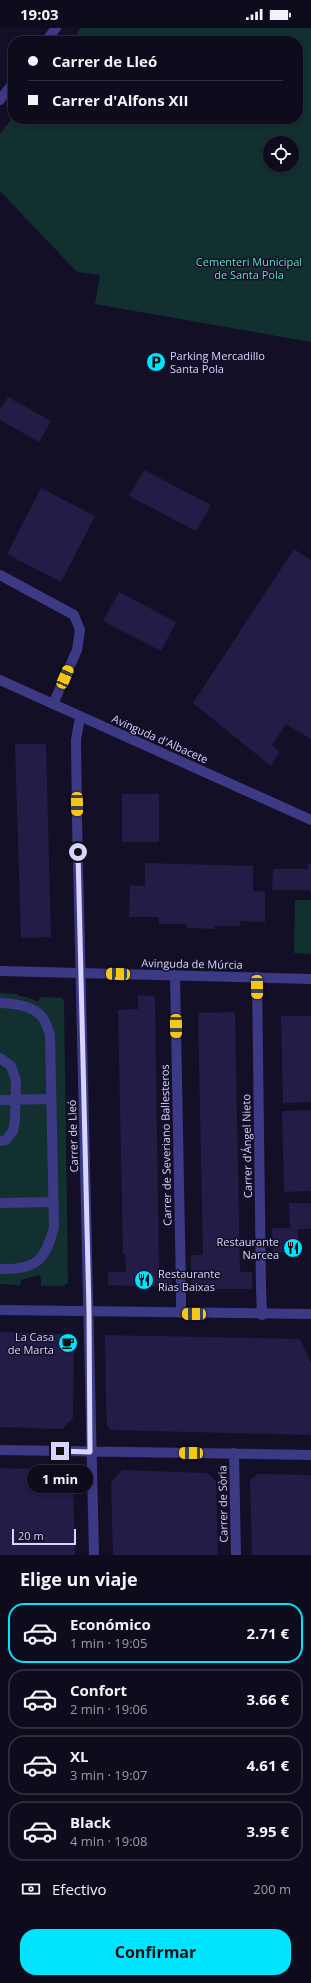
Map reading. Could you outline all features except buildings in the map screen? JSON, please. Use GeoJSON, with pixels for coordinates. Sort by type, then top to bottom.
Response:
{"type":"FeatureCollection","features":[{"type":"Feature","properties":{"kind":"street"},"geometry":{"type":"LineString","coordinates":[[50,36],[56,28]]}},
{"type":"Feature","properties":{"kind":"street"},"geometry":{"type":"LineString","coordinates":[[0,100],[8,90]]}},
{"type":"Feature","properties":{"kind":"street"},"geometry":{"type":"LineString","coordinates":[[0,575],[74,615],[80,630],[77,650],[53,704]]}},
{"type":"Feature","properties":{"kind":"street","name":"Avinguda d'Albacete"},"geometry":{"type":"LineString","coordinates":[[0,680],[311,820]]}},
{"type":"Feature","properties":{"kind":"street","name":"Carrer de Lleó"},"geometry":{"type":"LineString","coordinates":[[80,717],[76,740],[80,973],[89,1311],[90,1452],[94,1555]]}},
{"type":"Feature","properties":{"kind":"street","name":"Avinguda de Múrcia"},"geometry":{"type":"LineString","coordinates":[[0,971],[311,979]]}},
{"type":"Feature","properties":{"kind":"street","name":"Carrer de Severiano Ballesteros"},"geometry":{"type":"LineString","coordinates":[[175,975],[181,1313]]}},
{"type":"Feature","properties":{"kind":"street","name":"Carrer d'Ángel Nieto"},"geometry":{"type":"LineString","coordinates":[[257,977],[262,1315]]}},
{"type":"Feature","properties":{"kind":"street"},"geometry":{"type":"LineString","coordinates":[[0,1004],[18,1005],[32,1009],[42,1016],[50,1035],[54,1228],[49,1246],[43,1257],[30,1266],[11,1270],[0,1269]]}},
{"type":"Feature","properties":{"kind":"street"},"geometry":{"type":"LineString","coordinates":[[0,1058],[11,1066],[16,1081],[16,1100],[12,1131],[6,1140],[0,1141]]}},
{"type":"Feature","properties":{"kind":"street"},"geometry":{"type":"LineString","coordinates":[[0,1100],[51,1099]]}},
{"type":"Feature","properties":{"kind":"street"},"geometry":{"type":"LineString","coordinates":[[0,1203],[53,1202]]}},
{"type":"Feature","properties":{"kind":"street"},"geometry":{"type":"LineString","coordinates":[[0,1310],[262,1315],[311,1314]]}},
{"type":"Feature","properties":{"kind":"street"},"geometry":{"type":"LineString","coordinates":[[0,1450],[234,1453],[311,1456]]}},
{"type":"Feature","properties":{"kind":"street","name":"Carrer de Sòria"},"geometry":{"type":"LineString","coordinates":[[234,1453],[236,1555]]}},
{"type":"Feature","properties":{"kind":"green space","name":"Cementeri Municipal de Santa Pola"},"geometry":{"type":"Polygon","coordinates":[[[81,28],[311,28],[311,342],[95,304],[100,275],[77,272],[0,191],[0,134],[8,124],[303,124],[303,36],[75,36],[81,28]]]}},
{"type":"Feature","properties":{"kind":"green space"},"geometry":{"type":"Polygon","coordinates":[[[295,900],[311,900],[311,954],[294,953],[295,900]]]}},
{"type":"Feature","properties":{"kind":"green space"},"geometry":{"type":"Polygon","coordinates":[[[0,993],[17,994],[18,996],[27,997],[38,1002],[40,997],[62,998],[64,1001],[68,1283],[63,1286],[41,1286],[41,1278],[39,1275],[21,1280],[20,1285],[0,1284],[0,993]]]}},
{"type":"Feature","properties":{"kind":"place","name":"Parking Mercadillo Santa Pola"},"geometry":{"type":"Point","coordinates":[156,362]}},
{"type":"Feature","properties":{"kind":"place","name":"Restaurante Narcea"},"geometry":{"type":"Point","coordinates":[293,1248]}},
{"type":"Feature","properties":{"kind":"place","name":"Restaurante Rias Baixas"},"geometry":{"type":"Point","coordinates":[144,1280]}},
{"type":"Feature","properties":{"kind":"place","name":"La Casa de Marta"},"geometry":{"type":"Point","coordinates":[68,1343]}},
{"type":"Feature","properties":{"kind":"route"},"geometry":{"type":"LineString","coordinates":[[60,1451],[90,1452],[89,1311],[78,852]]}}]}
